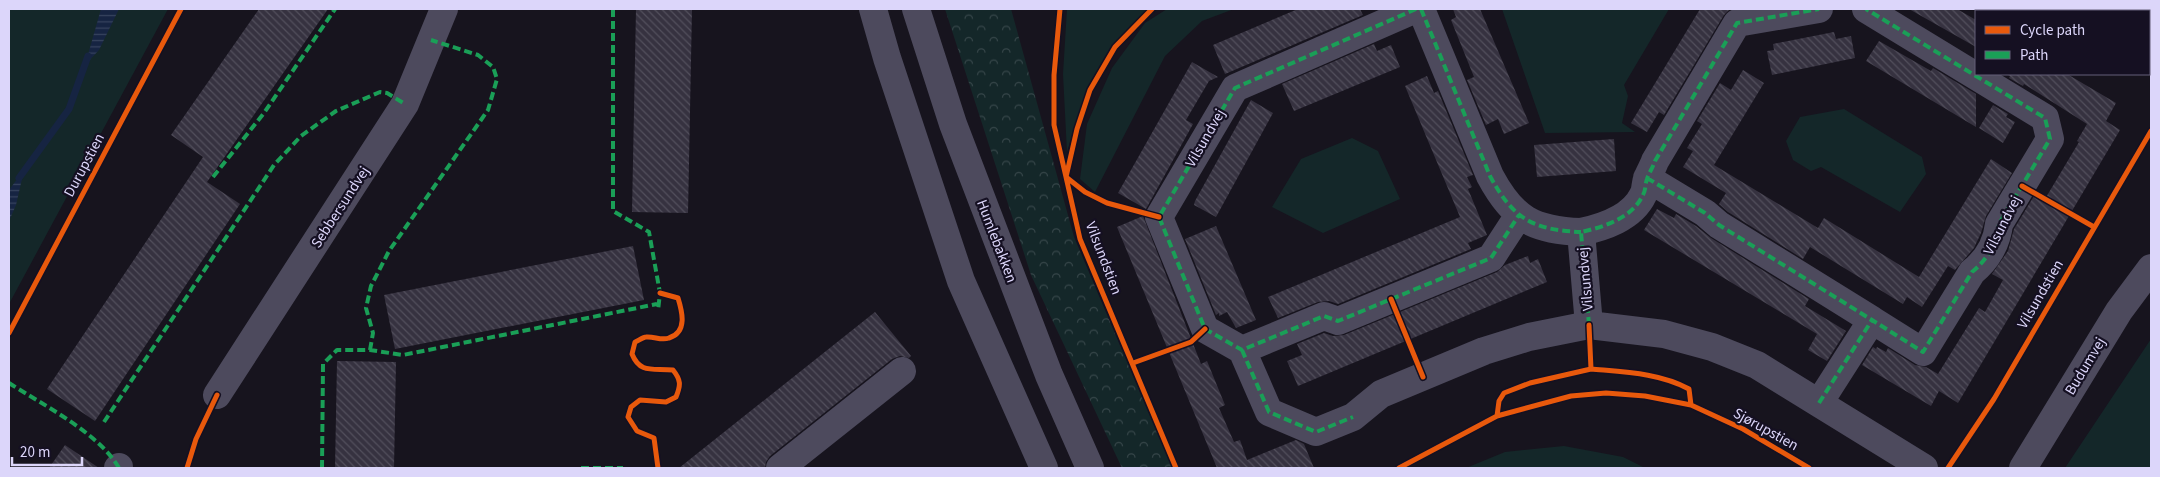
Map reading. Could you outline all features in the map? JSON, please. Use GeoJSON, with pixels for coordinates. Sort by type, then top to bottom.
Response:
{"type":"FeatureCollection","features":[{"type":"Feature","properties":{"kind":"street","name":"Sebbersundvej"},"geometry":{"type":"LineString","coordinates":[[217,395],[405,104],[444,9]]}},
{"type":"Feature","properties":{"kind":"street"},"geometry":{"type":"LineString","coordinates":[[873,9],[887,58],[961,281],[1044,468]]}},
{"type":"Feature","properties":{"kind":"street","name":"Humlebakken"},"geometry":{"type":"LineString","coordinates":[[916,9],[953,124],[1049,375],[1090,468]]}},
{"type":"Feature","properties":{"kind":"street","name":"Vilsundvej"},"geometry":{"type":"LineString","coordinates":[[1416,9],[1235,88],[1159,217],[1205,330],[1242,350],[1269,412],[1316,432],[1353,416],[1381,394],[1484,351],[1529,337],[1589,325],[1664,334],[1712,347],[1757,365],[1924,468]]}},
{"type":"Feature","properties":{"kind":"street","name":"Vilsundvej"},"geometry":{"type":"LineString","coordinates":[[1421,9],[1490,176],[1502,197],[1519,214],[1536,225],[1554,231],[1581,232],[1601,227],[1619,219],[1633,208],[1643,195],[1647,178],[1737,23],[1819,9]]}},
{"type":"Feature","properties":{"kind":"street","name":"Vilsundvej"},"geometry":{"type":"LineString","coordinates":[[1647,178],[1705,213],[1719,226],[1923,352],[1972,272],[1982,265],[1998,238],[1999,224],[2050,139],[2045,118],[1866,9]]}},
{"type":"Feature","properties":{"kind":"street"},"geometry":{"type":"LineString","coordinates":[[1242,350],[1324,316],[1338,321],[1491,258],[1519,214]]}},
{"type":"Feature","properties":{"kind":"street","name":"Vilsundvej"},"geometry":{"type":"LineString","coordinates":[[1581,232],[1589,325]]}},
{"type":"Feature","properties":{"kind":"street","name":"Budumvej"},"geometry":{"type":"LineString","coordinates":[[2023,468],[2119,310],[2151,268]]}},
{"type":"Feature","properties":{"kind":"street"},"geometry":{"type":"LineString","coordinates":[[1819,403],[1872,320]]}},
{"type":"Feature","properties":{"kind":"street"},"geometry":{"type":"LineString","coordinates":[[780,468],[902,371]]}},
{"type":"Feature","properties":{"kind":"green space"},"geometry":{"type":"Polygon","coordinates":[[[9,9],[168,9],[9,304],[9,9]]]}},
{"type":"Feature","properties":{"kind":"green space"},"geometry":{"type":"Polygon","coordinates":[[[945,9],[1011,9],[1074,237],[1172,468],[1122,468],[1031,275],[945,9]]]}},
{"type":"Feature","properties":{"kind":"green space"},"geometry":{"type":"Polygon","coordinates":[[[1067,9],[1153,9],[1112,45],[1087,88],[1067,152],[1063,74],[1067,9]]]}},
{"type":"Feature","properties":{"kind":"green space"},"geometry":{"type":"Polygon","coordinates":[[[1167,9],[1234,9],[1202,21],[1165,56],[1095,192],[1080,179],[1087,124],[1112,68],[1145,23],[1167,9]]]}},
{"type":"Feature","properties":{"kind":"green space"},"geometry":{"type":"Polygon","coordinates":[[[1502,9],[1669,9],[1624,85],[1628,96],[1622,123],[1635,132],[1545,133],[1502,9]]]}},
{"type":"Feature","properties":{"kind":"green space"},"geometry":{"type":"Polygon","coordinates":[[[1844,109],[1922,157],[1926,174],[1900,212],[1821,167],[1811,171],[1793,160],[1786,141],[1800,117],[1844,109]]]}},
{"type":"Feature","properties":{"kind":"green space"},"geometry":{"type":"Polygon","coordinates":[[[1352,138],[1378,151],[1400,199],[1323,233],[1272,207],[1301,159],[1352,138]]]}},
{"type":"Feature","properties":{"kind":"green space"},"geometry":{"type":"Polygon","coordinates":[[[2151,339],[2151,468],[2065,468],[2151,339]]]}},
{"type":"Feature","properties":{"kind":"green space"},"geometry":{"type":"Polygon","coordinates":[[[1564,446],[1623,457],[1645,468],[1466,468],[1505,452],[1564,446]]]}},
{"type":"Feature","properties":{"kind":"water"},"geometry":{"type":"Polygon","coordinates":[[[101,9],[119,9],[99,50],[85,65],[101,9]]]}},
{"type":"Feature","properties":{"kind":"water"},"geometry":{"type":"Polygon","coordinates":[[[24,170],[16,205],[9,221],[9,190],[24,170]]]}},
{"type":"Feature","properties":{"kind":"building"},"geometry":{"type":"Polygon","coordinates":[[[259,9],[328,9],[207,182],[240,204],[95,421],[47,389],[203,157],[171,135],[259,9]]]}},
{"type":"Feature","properties":{"kind":"building"},"geometry":{"type":"Polygon","coordinates":[[[636,9],[692,9],[688,213],[632,212],[636,9]]]}},
{"type":"Feature","properties":{"kind":"building"},"geometry":{"type":"Polygon","coordinates":[[[1298,9],[1360,9],[1363,15],[1225,74],[1213,45],[1298,9]]]}},
{"type":"Feature","properties":{"kind":"building"},"geometry":{"type":"Polygon","coordinates":[[[1453,9],[1480,9],[1529,123],[1504,134],[1498,119],[1486,125],[1467,80],[1474,77],[1451,20],[1456,17],[1453,9]]]}},
{"type":"Feature","properties":{"kind":"building"},"geometry":{"type":"Polygon","coordinates":[[[1700,9],[1730,9],[1724,15],[1664,115],[1659,112],[1647,132],[1631,123],[1700,9]]]}},
{"type":"Feature","properties":{"kind":"building"},"geometry":{"type":"Polygon","coordinates":[[[1909,9],[1957,9],[1975,19],[1975,46],[1909,9]]]}},
{"type":"Feature","properties":{"kind":"building"},"geometry":{"type":"Polygon","coordinates":[[[1834,32],[1836,39],[1851,36],[1855,58],[1772,75],[1767,51],[1774,50],[1773,44],[1834,32]]]}},
{"type":"Feature","properties":{"kind":"building"},"geometry":{"type":"Polygon","coordinates":[[[1879,41],[1931,71],[1933,68],[1976,94],[1976,127],[1866,61],[1879,41]]]}},
{"type":"Feature","properties":{"kind":"building"},"geometry":{"type":"Polygon","coordinates":[[[1374,44],[1377,51],[1391,45],[1400,67],[1294,111],[1282,84],[1374,44]]]}},
{"type":"Feature","properties":{"kind":"building"},"geometry":{"type":"Polygon","coordinates":[[[1192,62],[1218,77],[1209,81],[1186,120],[1193,124],[1146,209],[1118,193],[1192,62]]]}},
{"type":"Feature","properties":{"kind":"building"},"geometry":{"type":"Polygon","coordinates":[[[1743,70],[1764,83],[1714,165],[1818,228],[1824,218],[1919,277],[1991,159],[2012,173],[1986,216],[1974,248],[1955,270],[1948,266],[1922,307],[1907,297],[1903,304],[1810,247],[1803,259],[1728,212],[1719,204],[1726,193],[1683,167],[1693,151],[1687,148],[1702,124],[1697,121],[1720,83],[1731,90],[1743,70]]]}},
{"type":"Feature","properties":{"kind":"building"},"geometry":{"type":"Polygon","coordinates":[[[2008,75],[2069,75],[2116,103],[2106,121],[2120,130],[1958,403],[1939,391],[1931,406],[1862,365],[1873,347],[1886,352],[1888,348],[1915,365],[1926,367],[1938,374],[1979,308],[1985,312],[2003,280],[1992,274],[2008,251],[2014,229],[2034,196],[2042,201],[2045,199],[2079,142],[2077,141],[2087,124],[2024,84],[2023,86],[2009,78],[2010,76],[2008,75]]]}},
{"type":"Feature","properties":{"kind":"building"},"geometry":{"type":"Polygon","coordinates":[[[1427,76],[1434,93],[1438,91],[1473,175],[1467,177],[1472,187],[1468,189],[1487,235],[1468,243],[1471,249],[1338,304],[1329,301],[1318,302],[1278,318],[1268,297],[1460,217],[1405,86],[1427,76]]]}},
{"type":"Feature","properties":{"kind":"building"},"geometry":{"type":"Polygon","coordinates":[[[1251,100],[1273,113],[1216,217],[1194,205],[1195,201],[1251,100]]]}},
{"type":"Feature","properties":{"kind":"building"},"geometry":{"type":"Polygon","coordinates":[[[1993,105],[2008,114],[2006,117],[2015,122],[2003,143],[1979,128],[1993,105]]]}},
{"type":"Feature","properties":{"kind":"building"},"geometry":{"type":"Polygon","coordinates":[[[1614,139],[1616,171],[1537,177],[1534,145],[1614,139]]]}},
{"type":"Feature","properties":{"kind":"building"},"geometry":{"type":"Polygon","coordinates":[[[1657,209],[1674,218],[1676,214],[1696,226],[1711,238],[1809,299],[1805,306],[1846,331],[1827,361],[1808,350],[1817,334],[1644,230],[1657,209]]]}},
{"type":"Feature","properties":{"kind":"building"},"geometry":{"type":"Polygon","coordinates":[[[1143,216],[1201,364],[1207,361],[1225,405],[1219,408],[1234,442],[1240,440],[1247,460],[1296,440],[1304,444],[1314,468],[1217,468],[1117,227],[1143,216]]]}},
{"type":"Feature","properties":{"kind":"building"},"geometry":{"type":"Polygon","coordinates":[[[1216,226],[1256,320],[1236,328],[1227,312],[1219,316],[1219,313],[1216,315],[1185,239],[1216,226]]]}},
{"type":"Feature","properties":{"kind":"building"},"geometry":{"type":"Polygon","coordinates":[[[633,246],[644,300],[395,349],[384,295],[633,246]]]}},
{"type":"Feature","properties":{"kind":"building"},"geometry":{"type":"Polygon","coordinates":[[[1528,256],[1530,263],[1538,259],[1547,282],[1298,386],[1287,361],[1302,355],[1297,344],[1324,333],[1333,336],[1344,335],[1497,272],[1505,265],[1528,256]]]}},
{"type":"Feature","properties":{"kind":"building"},"geometry":{"type":"Polygon","coordinates":[[[875,312],[911,356],[909,358],[900,356],[892,359],[770,456],[765,468],[679,468],[875,312]]]}},
{"type":"Feature","properties":{"kind":"building"},"geometry":{"type":"Polygon","coordinates":[[[337,361],[396,362],[394,468],[335,468],[337,361]]]}},
{"type":"Feature","properties":{"kind":"building"},"geometry":{"type":"Polygon","coordinates":[[[65,445],[99,468],[49,468],[65,445]]]}},
{"type":"Feature","properties":{"kind":"waterway"},"geometry":{"type":"LineString","coordinates":[[19,178],[69,109],[88,56]]}},
{"type":"Feature","properties":{"kind":"marked path"},"geometry":{"type":"LineString","coordinates":[[213,177],[264,113],[335,9]]}},
{"type":"Feature","properties":{"kind":"marked path"},"geometry":{"type":"LineString","coordinates":[[613,9],[613,211],[649,232],[660,293],[658,311]]}},
{"type":"Feature","properties":{"kind":"marked path"},"geometry":{"type":"LineString","coordinates":[[1416,9],[1235,88],[1159,217],[1205,329],[1242,350],[1324,316],[1338,321],[1491,258],[1519,215]]}},
{"type":"Feature","properties":{"kind":"marked path"},"geometry":{"type":"LineString","coordinates":[[1421,9],[1490,176],[1507,203],[1516,212],[1537,225],[1564,231],[1581,232]]}},
{"type":"Feature","properties":{"kind":"marked path"},"geometry":{"type":"LineString","coordinates":[[1589,325],[1581,232],[1616,220],[1632,210],[1638,203],[1644,193],[1647,179],[1655,161],[1737,23],[1819,9]]}},
{"type":"Feature","properties":{"kind":"marked path"},"geometry":{"type":"LineString","coordinates":[[1819,403],[1872,320],[1923,352],[1972,272],[1990,251],[1996,238],[1999,224],[2050,139],[2045,118],[1866,9]]}},
{"type":"Feature","properties":{"kind":"marked path"},"geometry":{"type":"LineString","coordinates":[[370,350],[373,333],[366,308],[371,286],[389,251],[488,110],[497,79],[493,67],[478,55],[431,40]]}},
{"type":"Feature","properties":{"kind":"marked path"},"geometry":{"type":"LineString","coordinates":[[104,422],[274,165],[301,136],[336,111],[380,92],[387,93],[405,104]]}},
{"type":"Feature","properties":{"kind":"marked path"},"geometry":{"type":"LineString","coordinates":[[1647,178],[1872,320]]}},
{"type":"Feature","properties":{"kind":"marked path"},"geometry":{"type":"LineString","coordinates":[[322,468],[323,364],[337,350],[370,350],[403,355],[657,304]]}},
{"type":"Feature","properties":{"kind":"marked path"},"geometry":{"type":"LineString","coordinates":[[1242,350],[1269,412],[1316,432],[1353,417]]}},
{"type":"Feature","properties":{"kind":"marked path"},"geometry":{"type":"LineString","coordinates":[[9,383],[84,432],[110,455],[119,468]]}},
{"type":"Feature","properties":{"kind":"marked path"},"geometry":{"type":"LineString","coordinates":[[581,468],[623,468]]}},
{"type":"Feature","properties":{"kind":"cycle path","name":"Durupstien"},"geometry":{"type":"LineString","coordinates":[[9,333],[181,9]]}},
{"type":"Feature","properties":{"kind":"cycle path"},"geometry":{"type":"LineString","coordinates":[[1060,9],[1054,75],[1054,125],[1066,177],[1085,192],[1107,203],[1159,217]]}},
{"type":"Feature","properties":{"kind":"cycle path","name":"Vilsundstien"},"geometry":{"type":"LineString","coordinates":[[1152,9],[1115,47],[1090,90],[1077,129],[1066,177],[1080,239],[1176,468]]}},
{"type":"Feature","properties":{"kind":"cycle path","name":"Vilsundstien"},"geometry":{"type":"LineString","coordinates":[[1948,468],[1994,399],[2151,131]]}},
{"type":"Feature","properties":{"kind":"cycle path"},"geometry":{"type":"LineString","coordinates":[[2022,186],[2094,227]]}},
{"type":"Feature","properties":{"kind":"cycle path"},"geometry":{"type":"LineString","coordinates":[[658,468],[654,438],[637,431],[628,417],[631,407],[640,400],[666,402],[676,397],[679,389],[679,380],[673,370],[648,369],[639,365],[632,354],[635,342],[643,338],[669,338],[679,331],[682,315],[678,298],[660,293]]}},
{"type":"Feature","properties":{"kind":"cycle path"},"geometry":{"type":"LineString","coordinates":[[1391,299],[1423,377]]}},
{"type":"Feature","properties":{"kind":"cycle path"},"geometry":{"type":"LineString","coordinates":[[1497,416],[1499,401],[1504,393],[1530,383],[1591,369],[1589,325]]}},
{"type":"Feature","properties":{"kind":"cycle path"},"geometry":{"type":"LineString","coordinates":[[1133,363],[1191,342],[1205,329]]}},
{"type":"Feature","properties":{"kind":"cycle path"},"geometry":{"type":"LineString","coordinates":[[1591,369],[1654,376],[1678,384],[1689,389],[1691,405]]}},
{"type":"Feature","properties":{"kind":"cycle path","name":"Sjørupstien"},"geometry":{"type":"LineString","coordinates":[[1399,468],[1497,416],[1571,396],[1606,393],[1645,396],[1691,405],[1743,429],[1809,468]]}},
{"type":"Feature","properties":{"kind":"cycle path"},"geometry":{"type":"LineString","coordinates":[[187,468],[196,439],[217,395]]}}]}
